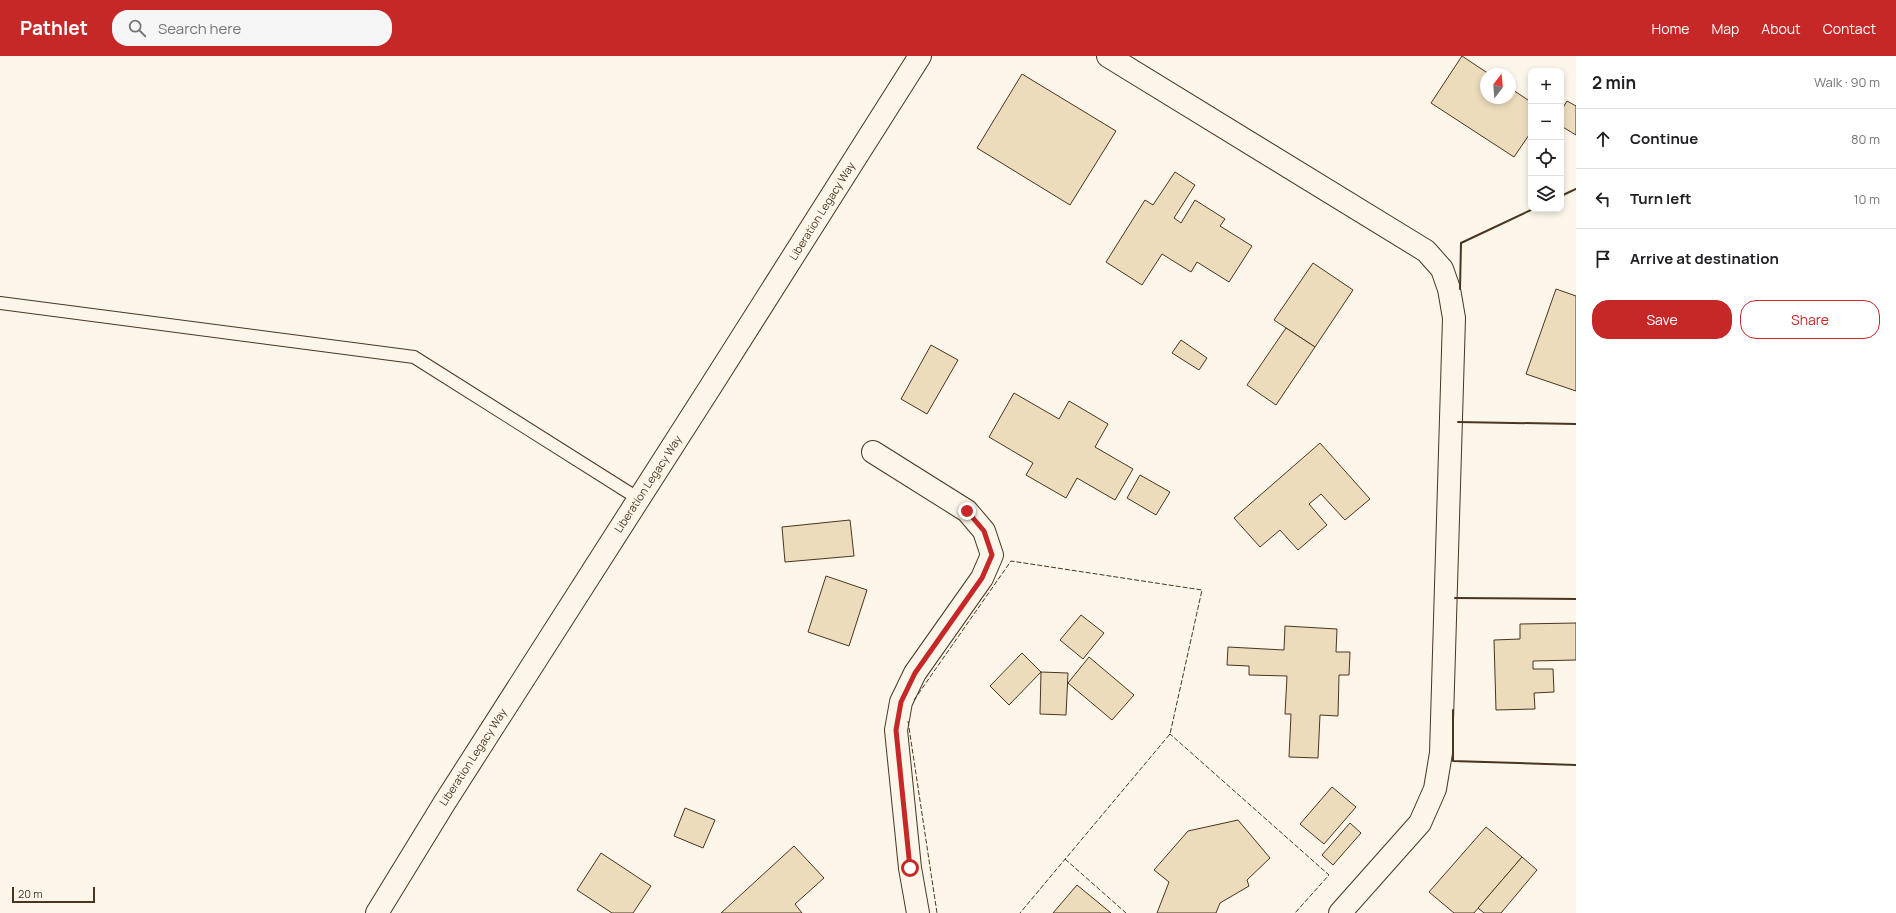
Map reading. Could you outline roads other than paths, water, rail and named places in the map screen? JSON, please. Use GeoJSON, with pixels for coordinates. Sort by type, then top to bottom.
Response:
{"type":"FeatureCollection","features":[{"type":"Feature","properties":{"kind":"street","name":"Liberation Legacy Way"},"geometry":{"type":"LineString","coordinates":[[377,913],[445,802],[920,56]]}},
{"type":"Feature","properties":{"kind":"street"},"geometry":{"type":"LineString","coordinates":[[1108,56],[1426,251],[1442,269],[1449,289],[1454,318],[1441,753],[1435,789],[1420,823],[1340,913]]}},
{"type":"Feature","properties":{"kind":"street"},"geometry":{"type":"LineString","coordinates":[[873,452],[967,511],[984,531],[992,555],[982,578],[915,673],[901,702],[896,730],[910,868],[918,913]]}},
{"type":"Feature","properties":{"kind":"lane"},"geometry":{"type":"LineString","coordinates":[[0,303],[414,357],[639,499]]}}]}
